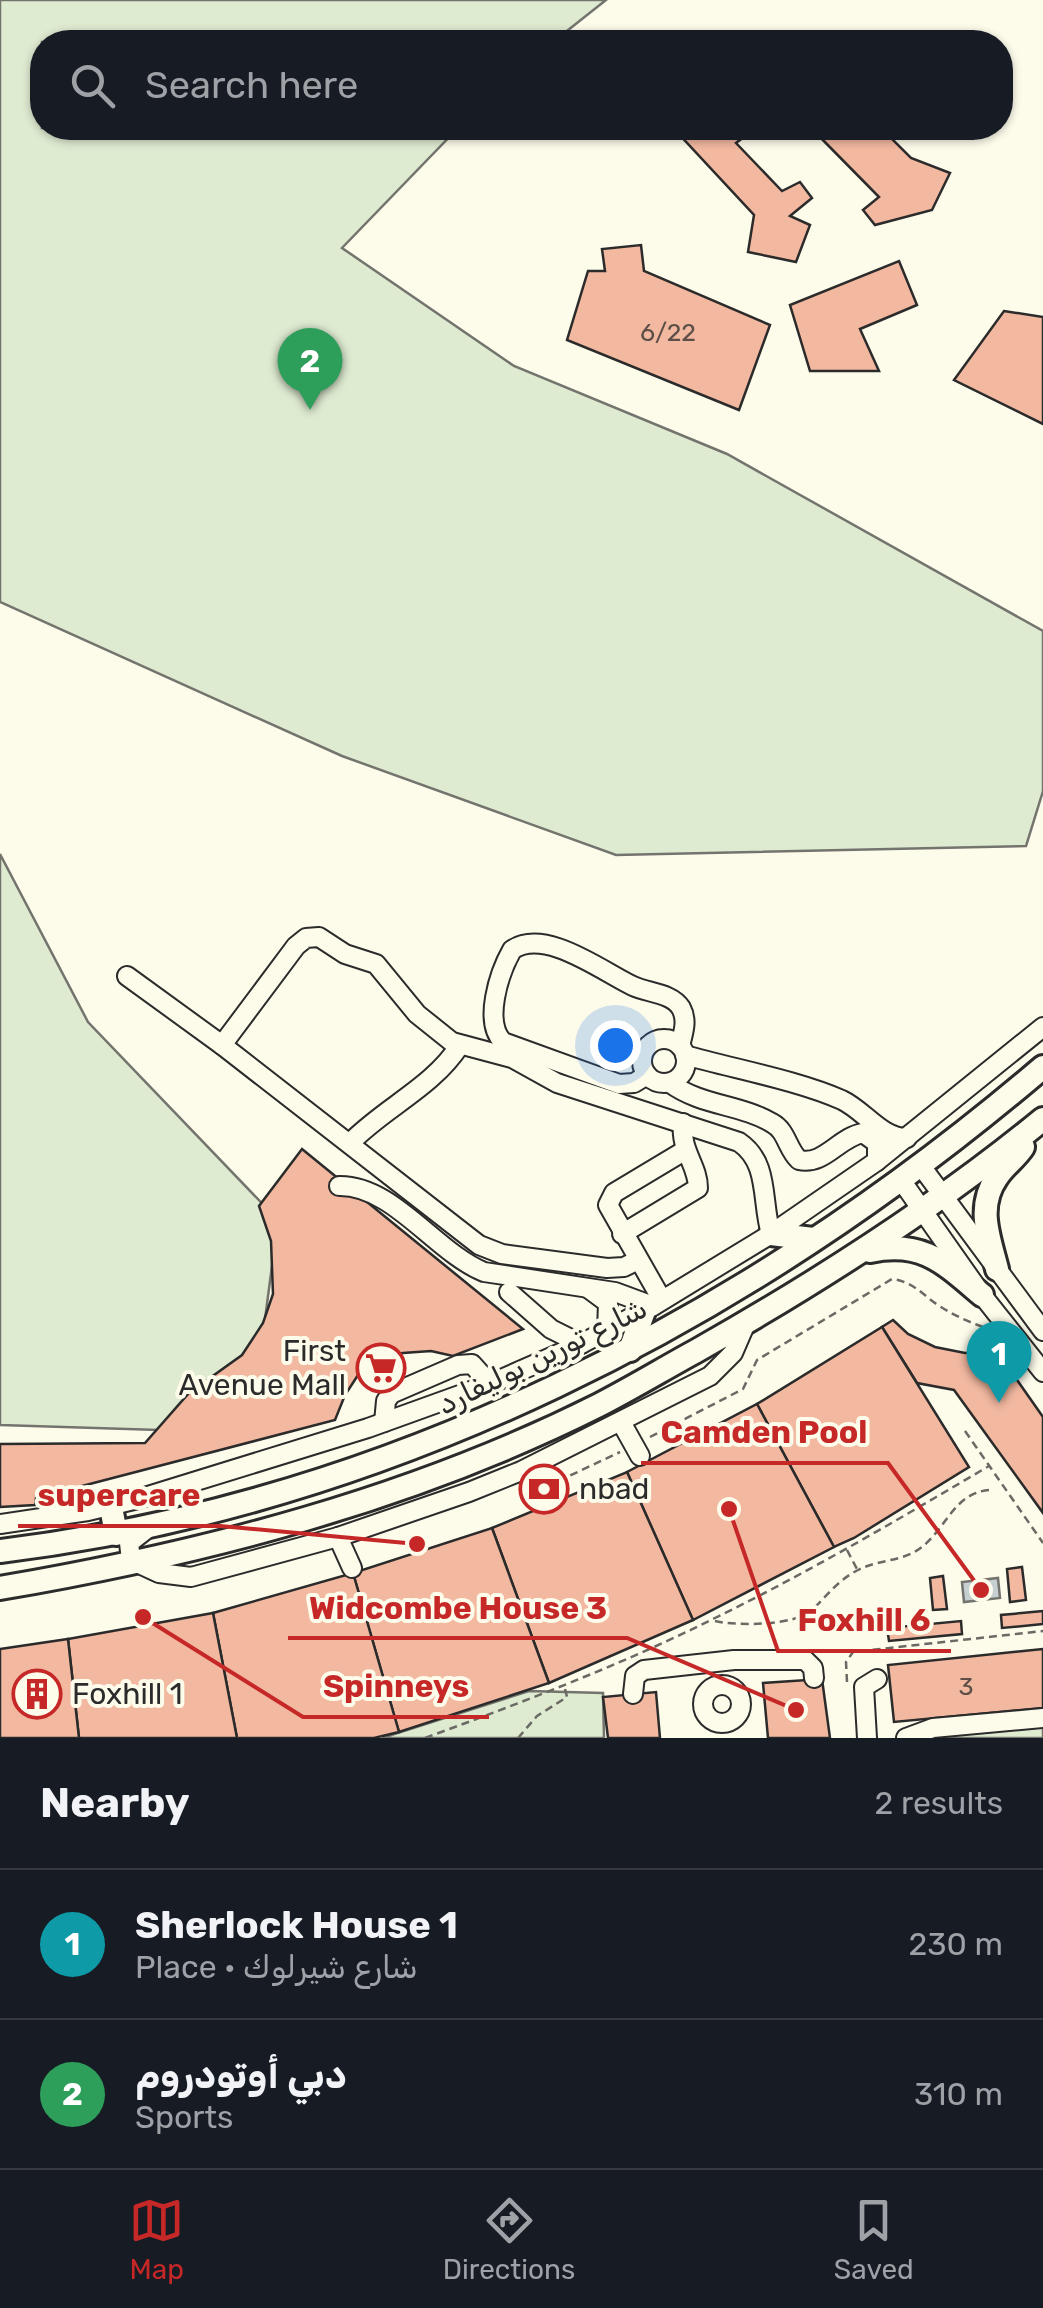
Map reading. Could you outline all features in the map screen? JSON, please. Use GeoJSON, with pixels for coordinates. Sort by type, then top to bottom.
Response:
{"type":"FeatureCollection","features":[{"type":"Feature","properties":{"kind":"main road","name":"شارع تورين بوليفارد"},"geometry":{"type":"LineString","coordinates":[[0,1551],[116,1534],[272,1495],[424,1445],[497,1416],[660,1334],[813,1239],[921,1166],[1043,1067]]}},
{"type":"Feature","properties":{"kind":"main road","name":"شارع تورين بوليفارد"},"geometry":{"type":"LineString","coordinates":[[0,1588],[136,1564],[306,1518],[464,1463],[598,1406],[862,1253],[1036,1125]]}},
{"type":"Feature","properties":{"kind":"main road"},"geometry":{"type":"LineString","coordinates":[[997,1269],[984,1216],[986,1203],[998,1175],[1021,1151],[1036,1125]]}},
{"type":"Feature","properties":{"kind":"main road"},"geometry":{"type":"LineString","coordinates":[[772,1234],[813,1239]]}},
{"type":"Feature","properties":{"kind":"main road"},"geometry":{"type":"LineString","coordinates":[[862,1253],[888,1248],[922,1251],[982,1294]]}},
{"type":"Feature","properties":{"kind":"main road"},"geometry":{"type":"LineString","coordinates":[[630,1350],[653,1306]]}},
{"type":"Feature","properties":{"kind":"main road"},"geometry":{"type":"LineString","coordinates":[[598,1406],[584,1398],[585,1390],[647,1357],[654,1351],[660,1334]]}},
{"type":"Feature","properties":{"kind":"main road"},"geometry":{"type":"LineString","coordinates":[[112,1506],[116,1534]]}},
{"type":"Feature","properties":{"kind":"street"},"geometry":{"type":"LineString","coordinates":[[222,1045],[296,946],[312,936],[324,939],[345,954],[376,964],[418,1014],[460,1046],[512,1058],[549,1080],[739,1142],[760,1165],[764,1208],[772,1234]]}},
{"type":"Feature","properties":{"kind":"street"},"geometry":{"type":"LineString","coordinates":[[647,1076],[634,1083],[620,1084],[594,1077],[566,1062],[509,1046],[498,1038],[492,1026],[492,1013],[512,950],[532,944],[576,955],[639,989],[675,1001],[685,1023],[683,1072],[670,1083]]}},
{"type":"Feature","properties":{"kind":"street"},"geometry":{"type":"LineString","coordinates":[[126,976],[350,1142],[470,1239],[490,1250],[607,1268],[624,1267],[638,1260]]}},
{"type":"Feature","properties":{"kind":"street"},"geometry":{"type":"LineString","coordinates":[[8,1518],[112,1506],[384,1422],[490,1384],[581,1344],[653,1306],[772,1234],[877,1162],[1043,1027]]}},
{"type":"Feature","properties":{"kind":"street"},"geometry":{"type":"LineString","coordinates":[[877,1162],[878,1143],[868,1127],[836,1098],[683,1050],[663,1039],[652,1043],[642,1058],[647,1076],[658,1082],[670,1083],[701,1100],[772,1122],[782,1131],[794,1156],[805,1162],[818,1159],[868,1127],[907,1138]]}},
{"type":"Feature","properties":{"kind":"street"},"geometry":{"type":"LineString","coordinates":[[350,1142],[381,1114],[435,1077],[460,1046]]}},
{"type":"Feature","properties":{"kind":"street"},"geometry":{"type":"LineString","coordinates":[[622,1234],[698,1188],[699,1182],[684,1151],[683,1123]]}},
{"type":"Feature","properties":{"kind":"street"},"geometry":{"type":"LineString","coordinates":[[653,1306],[638,1260],[608,1208],[610,1196],[684,1151]]}},
{"type":"Feature","properties":{"kind":"street"},"geometry":{"type":"LineString","coordinates":[[921,1166],[1043,1332]]}},
{"type":"Feature","properties":{"kind":"street"},"geometry":{"type":"LineString","coordinates":[[901,1180],[1043,1372]]}},
{"type":"Feature","properties":{"kind":"street"},"geometry":{"type":"LineString","coordinates":[[339,1186],[360,1188],[378,1196],[466,1263],[484,1272],[589,1288],[653,1306]]}},
{"type":"Feature","properties":{"kind":"street"},"geometry":{"type":"LineString","coordinates":[[589,1288],[608,1303],[607,1331]]}},
{"type":"Feature","properties":{"kind":"street"},"geometry":{"type":"LineString","coordinates":[[508,1292],[550,1330],[581,1344]]}},
{"type":"Feature","properties":{"kind":"street"},"geometry":{"type":"LineString","coordinates":[[156,1524],[128,1544],[128,1555],[136,1564],[180,1577],[201,1576],[338,1537],[521,1471],[621,1422],[718,1370],[738,1344],[746,1323]]}},
{"type":"Feature","properties":{"kind":"street"},"geometry":{"type":"LineString","coordinates":[[1007,1324],[1014,1347],[1043,1387]]}},
{"type":"Feature","properties":{"kind":"street"},"geometry":{"type":"LineString","coordinates":[[546,1360],[552,1342],[550,1330]]}},
{"type":"Feature","properties":{"kind":"street"},"geometry":{"type":"LineString","coordinates":[[384,1422],[391,1394],[458,1364],[472,1364],[490,1384]]}},
{"type":"Feature","properties":{"kind":"street"},"geometry":{"type":"LineString","coordinates":[[621,1422],[637,1451]]}},
{"type":"Feature","properties":{"kind":"street"},"geometry":{"type":"LineString","coordinates":[[338,1537],[352,1568]]}},
{"type":"Feature","properties":{"kind":"street"},"geometry":{"type":"LineString","coordinates":[[633,1694],[633,1681],[644,1670],[717,1655],[805,1660],[813,1668],[814,1678]]}},
{"type":"Feature","properties":{"kind":"street"},"geometry":{"type":"LineString","coordinates":[[717,1655],[718,1685]]}},
{"type":"Feature","properties":{"kind":"street"},"geometry":{"type":"LineString","coordinates":[[866,1738],[864,1693],[868,1683],[877,1678]]}},
{"type":"Feature","properties":{"kind":"street"},"geometry":{"type":"LineString","coordinates":[[718,1685],[736,1690],[741,1702],[738,1714],[724,1730],[711,1719],[703,1703],[708,1692],[718,1685]]}},
{"type":"Feature","properties":{"kind":"street"},"geometry":{"type":"LineString","coordinates":[[906,1738],[933,1728],[1043,1718]]}},
{"type":"Feature","properties":{"kind":"path"},"geometry":{"type":"LineString","coordinates":[[521,1471],[531,1494],[637,1451],[743,1389],[757,1360],[892,1279],[914,1285],[961,1320],[988,1328],[1007,1324]]}},
{"type":"Feature","properties":{"kind":"path"},"geometry":{"type":"LineString","coordinates":[[965,1431],[1043,1542]]}},
{"type":"Feature","properties":{"kind":"path"},"geometry":{"type":"LineString","coordinates":[[425,1738],[564,1686],[712,1620],[847,1550],[989,1466]]}},
{"type":"Feature","properties":{"kind":"path"},"geometry":{"type":"LineString","coordinates":[[712,1620],[795,1620],[810,1612],[841,1580],[858,1570],[909,1555],[932,1538],[970,1493],[990,1490]]}},
{"type":"Feature","properties":{"kind":"path"},"geometry":{"type":"LineString","coordinates":[[847,1550],[858,1570]]}},
{"type":"Feature","properties":{"kind":"path"},"geometry":{"type":"LineString","coordinates":[[847,1681],[846,1662],[852,1652],[1043,1631]]}},
{"type":"Feature","properties":{"kind":"path"},"geometry":{"type":"LineString","coordinates":[[518,1738],[537,1716],[568,1697],[564,1686]]}},
{"type":"Feature","properties":{"kind":"green space"},"geometry":{"type":"Polygon","coordinates":[[[0,0],[606,0],[568,30],[30,30],[30,140],[446,140],[342,248],[514,366],[727,454],[1043,631],[1043,791],[1026,846],[616,855],[342,756],[0,602],[0,0]]]}},
{"type":"Feature","properties":{"kind":"green space"},"geometry":{"type":"Polygon","coordinates":[[[0,854],[88,1022],[278,1220],[262,1342],[159,1430],[0,1425],[0,854]]]}},
{"type":"Feature","properties":{"kind":"green space"},"geometry":{"type":"Polygon","coordinates":[[[529,1691],[603,1693],[604,1738],[382,1738],[529,1691]]]}},
{"type":"Feature","properties":{"kind":"green space"},"geometry":{"type":"Polygon","coordinates":[[[1043,1717],[1043,1738],[898,1738],[1043,1717]]]}},
{"type":"Feature","properties":{"kind":"shaded area"},"geometry":{"type":"Polygon","coordinates":[[[998,1578],[1000,1598],[964,1602],[962,1582],[998,1578]]]}},
{"type":"Feature","properties":{"kind":"building"},"geometry":{"type":"Polygon","coordinates":[[[684,140],[740,140],[736,143],[782,191],[800,182],[812,198],[790,216],[810,225],[796,262],[748,252],[754,215],[684,140]]]}},
{"type":"Feature","properties":{"kind":"building"},"geometry":{"type":"Polygon","coordinates":[[[823,140],[893,140],[911,158],[950,173],[932,210],[875,225],[863,210],[879,197],[823,140]]]}},
{"type":"Feature","properties":{"kind":"building"},"geometry":{"type":"Polygon","coordinates":[[[641,245],[644,271],[770,325],[739,410],[567,340],[588,271],[605,271],[602,249],[641,245]]]}},
{"type":"Feature","properties":{"kind":"building"},"geometry":{"type":"Polygon","coordinates":[[[899,261],[917,305],[860,329],[879,371],[810,371],[790,305],[899,261]]]}},
{"type":"Feature","properties":{"kind":"building"},"geometry":{"type":"Polygon","coordinates":[[[1004,311],[1043,317],[1043,424],[954,380],[1004,311]]]}},
{"type":"Feature","properties":{"kind":"building"},"geometry":{"type":"Polygon","coordinates":[[[302,1149],[523,1329],[453,1356],[431,1351],[378,1359],[360,1372],[335,1420],[36,1498],[35,1505],[0,1507],[0,1444],[145,1443],[189,1393],[242,1355],[263,1323],[273,1294],[271,1241],[259,1206],[302,1149]]]}},
{"type":"Feature","properties":{"kind":"building"},"geometry":{"type":"Polygon","coordinates":[[[893,1320],[908,1334],[935,1347],[965,1353],[996,1350],[1043,1417],[1043,1513],[954,1390],[917,1383],[882,1327],[893,1320]]]}},
{"type":"Feature","properties":{"kind":"building"},"geometry":{"type":"Polygon","coordinates":[[[882,1327],[969,1467],[834,1547],[757,1404],[882,1327]]]}},
{"type":"Feature","properties":{"kind":"building"},"geometry":{"type":"Polygon","coordinates":[[[757,1404],[834,1547],[693,1620],[627,1472],[757,1404]]]}},
{"type":"Feature","properties":{"kind":"building"},"geometry":{"type":"Polygon","coordinates":[[[627,1472],[693,1620],[549,1683],[492,1528],[627,1472]]]}},
{"type":"Feature","properties":{"kind":"building"},"geometry":{"type":"Polygon","coordinates":[[[492,1528],[549,1683],[399,1732],[353,1573],[492,1528]]]}},
{"type":"Feature","properties":{"kind":"building"},"geometry":{"type":"Polygon","coordinates":[[[1022,1567],[1026,1600],[1010,1602],[1007,1569],[1022,1567]]]}},
{"type":"Feature","properties":{"kind":"building"},"geometry":{"type":"Polygon","coordinates":[[[353,1573],[399,1732],[374,1738],[237,1738],[213,1613],[353,1573]]]}},
{"type":"Feature","properties":{"kind":"building"},"geometry":{"type":"Polygon","coordinates":[[[943,1576],[947,1609],[933,1610],[930,1578],[943,1576]]]}},
{"type":"Feature","properties":{"kind":"building"},"geometry":{"type":"Polygon","coordinates":[[[1043,1611],[1043,1624],[1002,1628],[1001,1615],[1043,1611]]]}},
{"type":"Feature","properties":{"kind":"building"},"geometry":{"type":"Polygon","coordinates":[[[213,1613],[237,1738],[79,1738],[68,1639],[213,1613]]]}},
{"type":"Feature","properties":{"kind":"building"},"geometry":{"type":"Polygon","coordinates":[[[961,1621],[962,1634],[889,1641],[887,1628],[961,1621]]]}},
{"type":"Feature","properties":{"kind":"building","name":"Foxhill 1"},"geometry":{"type":"Polygon","coordinates":[[[68,1639],[79,1738],[0,1738],[0,1649],[68,1639]]]}},
{"type":"Feature","properties":{"kind":"building"},"geometry":{"type":"Polygon","coordinates":[[[1043,1649],[1043,1708],[894,1722],[888,1665],[1043,1649]]]}},
{"type":"Feature","properties":{"kind":"building"},"geometry":{"type":"Polygon","coordinates":[[[822,1679],[830,1738],[768,1738],[763,1683],[822,1679]]]}},
{"type":"Feature","properties":{"kind":"building"},"geometry":{"type":"Polygon","coordinates":[[[656,1692],[660,1738],[608,1738],[603,1697],[656,1692]]]}},
{"type":"Feature","properties":{"kind":"place","name":"دبي أوتودروم"},"geometry":{"type":"Point","coordinates":[310,410]}},
{"type":"Feature","properties":{"kind":"place","name":"First Avenue Mall"},"geometry":{"type":"Point","coordinates":[381,1368]}},
{"type":"Feature","properties":{"kind":"place","name":"Sherlock House 1"},"geometry":{"type":"Point","coordinates":[999,1403]}},
{"type":"Feature","properties":{"kind":"place","name":"nbad"},"geometry":{"type":"Point","coordinates":[544,1489]}},
{"type":"Feature","properties":{"kind":"place","name":"Foxhill 6"},"geometry":{"type":"Point","coordinates":[729,1509]}},
{"type":"Feature","properties":{"kind":"place","name":"supercare"},"geometry":{"type":"Point","coordinates":[417,1544]}},
{"type":"Feature","properties":{"kind":"place","name":"Camden Pool"},"geometry":{"type":"Point","coordinates":[981,1590]}},
{"type":"Feature","properties":{"kind":"place","name":"Spinneys"},"geometry":{"type":"Point","coordinates":[143,1617]}},
{"type":"Feature","properties":{"kind":"place","name":"Foxhill 1"},"geometry":{"type":"Point","coordinates":[37,1694]}},
{"type":"Feature","properties":{"kind":"place","name":"Widcombe House 3"},"geometry":{"type":"Point","coordinates":[796,1710]}}]}
